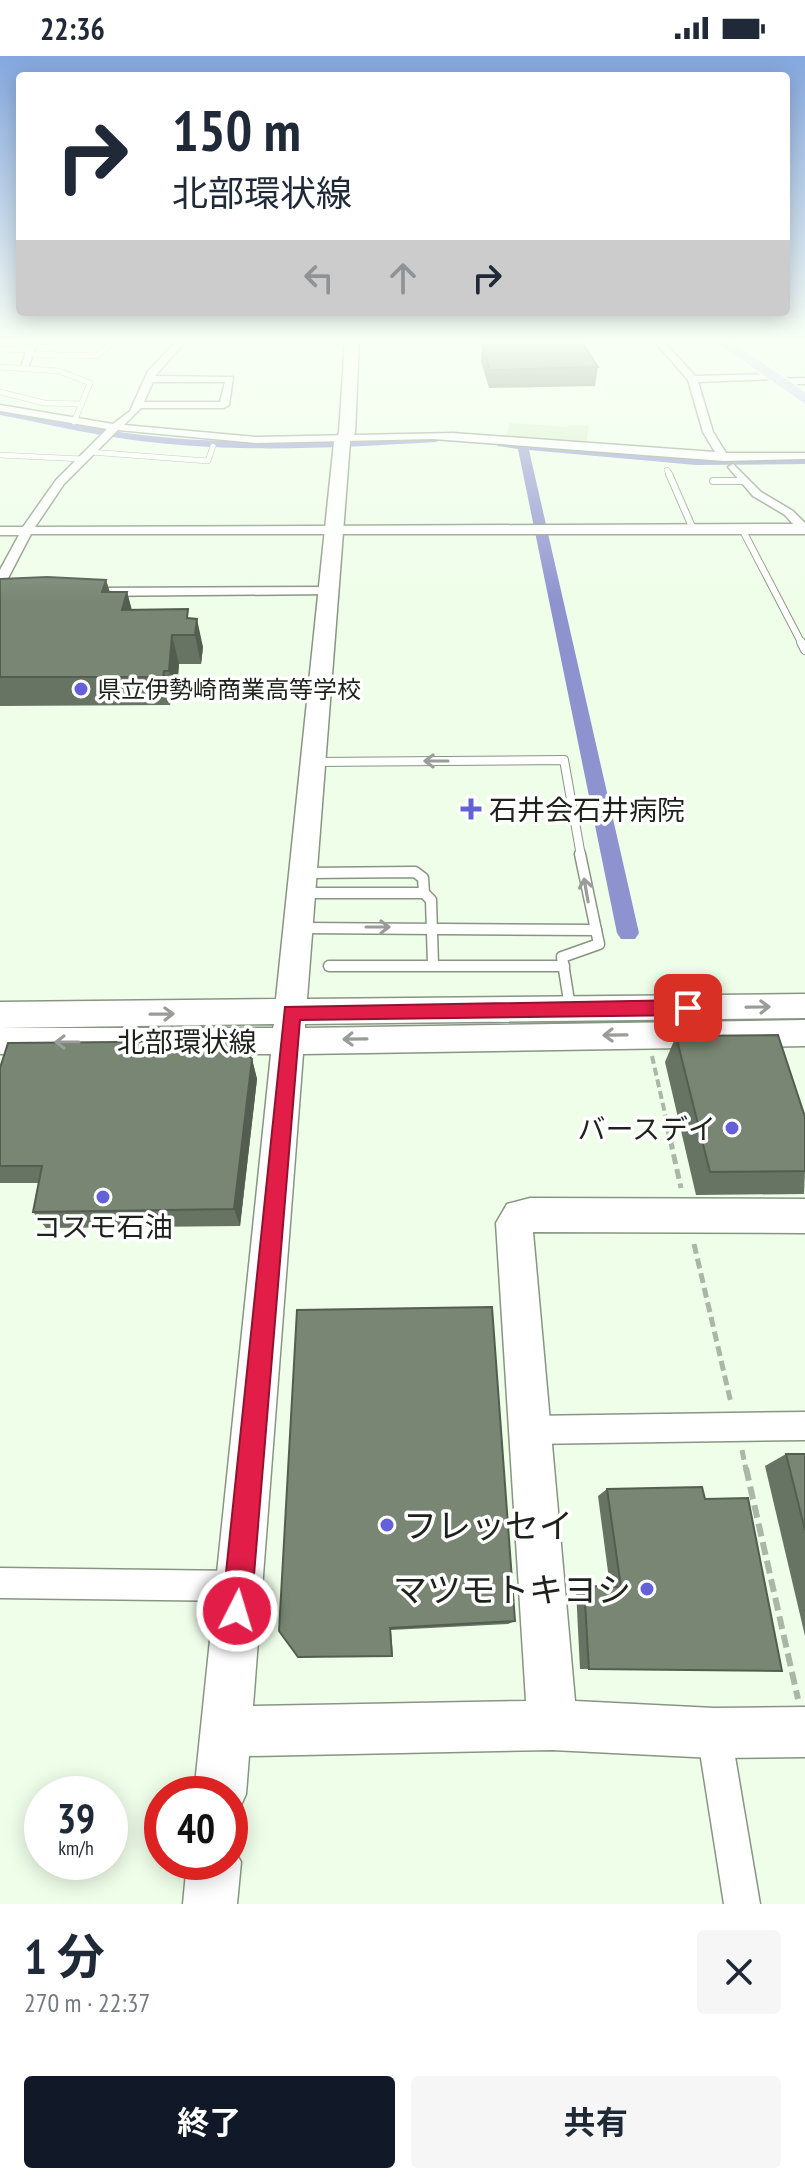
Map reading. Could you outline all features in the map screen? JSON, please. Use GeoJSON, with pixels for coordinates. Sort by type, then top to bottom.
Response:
{"type":"FeatureCollection","features":[{"type":"Feature","properties":{"kind":"street"},"geometry":{"type":"LineString","coordinates":[[110,428],[245,440],[343,443],[454,436],[729,462],[805,456]]}},
{"type":"Feature","properties":{"kind":"street"},"geometry":{"type":"LineString","coordinates":[[222,1776],[344,428]]}},
{"type":"Feature","properties":{"kind":"street"},"geometry":{"type":"LineString","coordinates":[[707,428],[744,481],[760,497],[792,516],[804,529]]}},
{"type":"Feature","properties":{"kind":"street"},"geometry":{"type":"LineString","coordinates":[[0,582],[27,531],[60,482],[114,429]]}},
{"type":"Feature","properties":{"kind":"street"},"geometry":{"type":"LineString","coordinates":[[0,531],[804,529]]}},
{"type":"Feature","properties":{"kind":"street"},"geometry":{"type":"LineString","coordinates":[[62,592],[328,591]]}},
{"type":"Feature","properties":{"kind":"street"},"geometry":{"type":"LineString","coordinates":[[0,592],[16,592]]}},
{"type":"Feature","properties":{"kind":"street","name":"北部環状線"},"geometry":{"type":"LineString","coordinates":[[0,1041],[570,1009],[805,1006]]}},
{"type":"Feature","properties":{"kind":"street","name":"北部環状線"},"geometry":{"type":"LineString","coordinates":[[0,1015],[290,1027],[647,1035],[805,1033]]}},
{"type":"Feature","properties":{"kind":"street"},"geometry":{"type":"LineString","coordinates":[[552,1725],[514,1223],[520,1216],[530,1215],[805,1216]]}},
{"type":"Feature","properties":{"kind":"street"},"geometry":{"type":"LineString","coordinates":[[529,1430],[805,1426]]}},
{"type":"Feature","properties":{"kind":"street"},"geometry":{"type":"LineString","coordinates":[[0,1583],[239,1586]]}},
{"type":"Feature","properties":{"kind":"street"},"geometry":{"type":"LineString","coordinates":[[226,1732],[310,1733],[552,1725],[714,1733],[803,1723]]}},
{"type":"Feature","properties":{"kind":"street"},"geometry":{"type":"LineString","coordinates":[[714,1733],[742,1904]]}},
{"type":"Feature","properties":{"kind":"street"},"geometry":{"type":"LineString","coordinates":[[210,1904],[212,1880]]}},
{"type":"Feature","properties":{"kind":"lane"},"geometry":{"type":"LineString","coordinates":[[0,455],[208,461],[213,446]]}},
{"type":"Feature","properties":{"kind":"lane"},"geometry":{"type":"LineString","coordinates":[[667,470],[693,529]]}},
{"type":"Feature","properties":{"kind":"lane"},"geometry":{"type":"LineString","coordinates":[[713,481],[744,481]]}},
{"type":"Feature","properties":{"kind":"lane"},"geometry":{"type":"LineString","coordinates":[[742,529],[805,650]]}},
{"type":"Feature","properties":{"kind":"lane"},"geometry":{"type":"LineString","coordinates":[[313,762],[564,760],[590,912],[599,944],[562,957],[570,1009]]}},
{"type":"Feature","properties":{"kind":"lane"},"geometry":{"type":"LineString","coordinates":[[303,883],[415,872],[423,878],[424,893]]}},
{"type":"Feature","properties":{"kind":"lane"},"geometry":{"type":"LineString","coordinates":[[303,883],[424,893],[431,900],[433,965]]}},
{"type":"Feature","properties":{"kind":"lane"},"geometry":{"type":"LineString","coordinates":[[300,928],[596,930]]}},
{"type":"Feature","properties":{"kind":"lane"},"geometry":{"type":"LineString","coordinates":[[329,966],[564,966]]}},
{"type":"Feature","properties":{"kind":"path"},"geometry":{"type":"LineString","coordinates":[[647,1035],[803,1723]]}},
{"type":"Feature","properties":{"kind":"green space"},"geometry":{"type":"Polygon","coordinates":[[[508,428],[589,428],[586,444],[505,438],[508,428]]]}},
{"type":"Feature","properties":{"kind":"building"},"geometry":{"type":"Polygon","coordinates":[[[47,577],[106,580],[102,592],[127,592],[122,610],[188,609],[187,618],[197,619],[195,635],[172,635],[169,671],[164,671],[163,677],[0,677],[0,579],[47,577]]]}},
{"type":"Feature","properties":{"kind":"building","name":"バースデイ"},"geometry":{"type":"Polygon","coordinates":[[[778,1035],[805,1117],[805,1171],[710,1172],[676,1036],[778,1035]]]}},
{"type":"Feature","properties":{"kind":"building"},"geometry":{"type":"Polygon","coordinates":[[[232,1041],[252,1059],[234,1209],[33,1212],[42,1166],[0,1166],[0,1068],[8,1043],[232,1041]]]}},
{"type":"Feature","properties":{"kind":"building"},"geometry":{"type":"Polygon","coordinates":[[[492,1307],[515,1621],[390,1628],[392,1656],[298,1657],[279,1631],[297,1310],[492,1307]]]}},
{"type":"Feature","properties":{"kind":"building"},"geometry":{"type":"Polygon","coordinates":[[[786,1454],[805,1454],[805,1530],[786,1454]]]}},
{"type":"Feature","properties":{"kind":"building"},"geometry":{"type":"Polygon","coordinates":[[[702,1487],[705,1499],[748,1498],[782,1671],[589,1669],[584,1586],[621,1587],[607,1489],[702,1487]]]}},
{"type":"Feature","properties":{"kind":"waterway"},"geometry":{"type":"LineString","coordinates":[[85,428],[126,436],[197,442],[314,445],[436,439]]}},
{"type":"Feature","properties":{"kind":"waterway"},"geometry":{"type":"LineString","coordinates":[[502,444],[696,461],[805,460]]}},
{"type":"Feature","properties":{"kind":"waterway"},"geometry":{"type":"LineString","coordinates":[[523,450],[628,933]]}},
{"type":"Feature","properties":{"kind":"place","name":"県立伊勢崎商業高等学校"},"geometry":{"type":"Point","coordinates":[81,689]}},
{"type":"Feature","properties":{"kind":"place","name":"石井会石井病院"},"geometry":{"type":"Point","coordinates":[471,809]}},
{"type":"Feature","properties":{"kind":"place","name":"バースデイ"},"geometry":{"type":"Point","coordinates":[732,1128]}},
{"type":"Feature","properties":{"kind":"place","name":"コスモ石油"},"geometry":{"type":"Point","coordinates":[103,1197]}},
{"type":"Feature","properties":{"kind":"place","name":"フレッセイ"},"geometry":{"type":"Point","coordinates":[387,1525]}},
{"type":"Feature","properties":{"kind":"place","name":"マツモトキヨシ"},"geometry":{"type":"Point","coordinates":[647,1589]}},
{"type":"Feature","properties":{"kind":"route"},"geometry":{"type":"LineString","coordinates":[[237,1611],[291,1012],[688,1008]]}}]}
